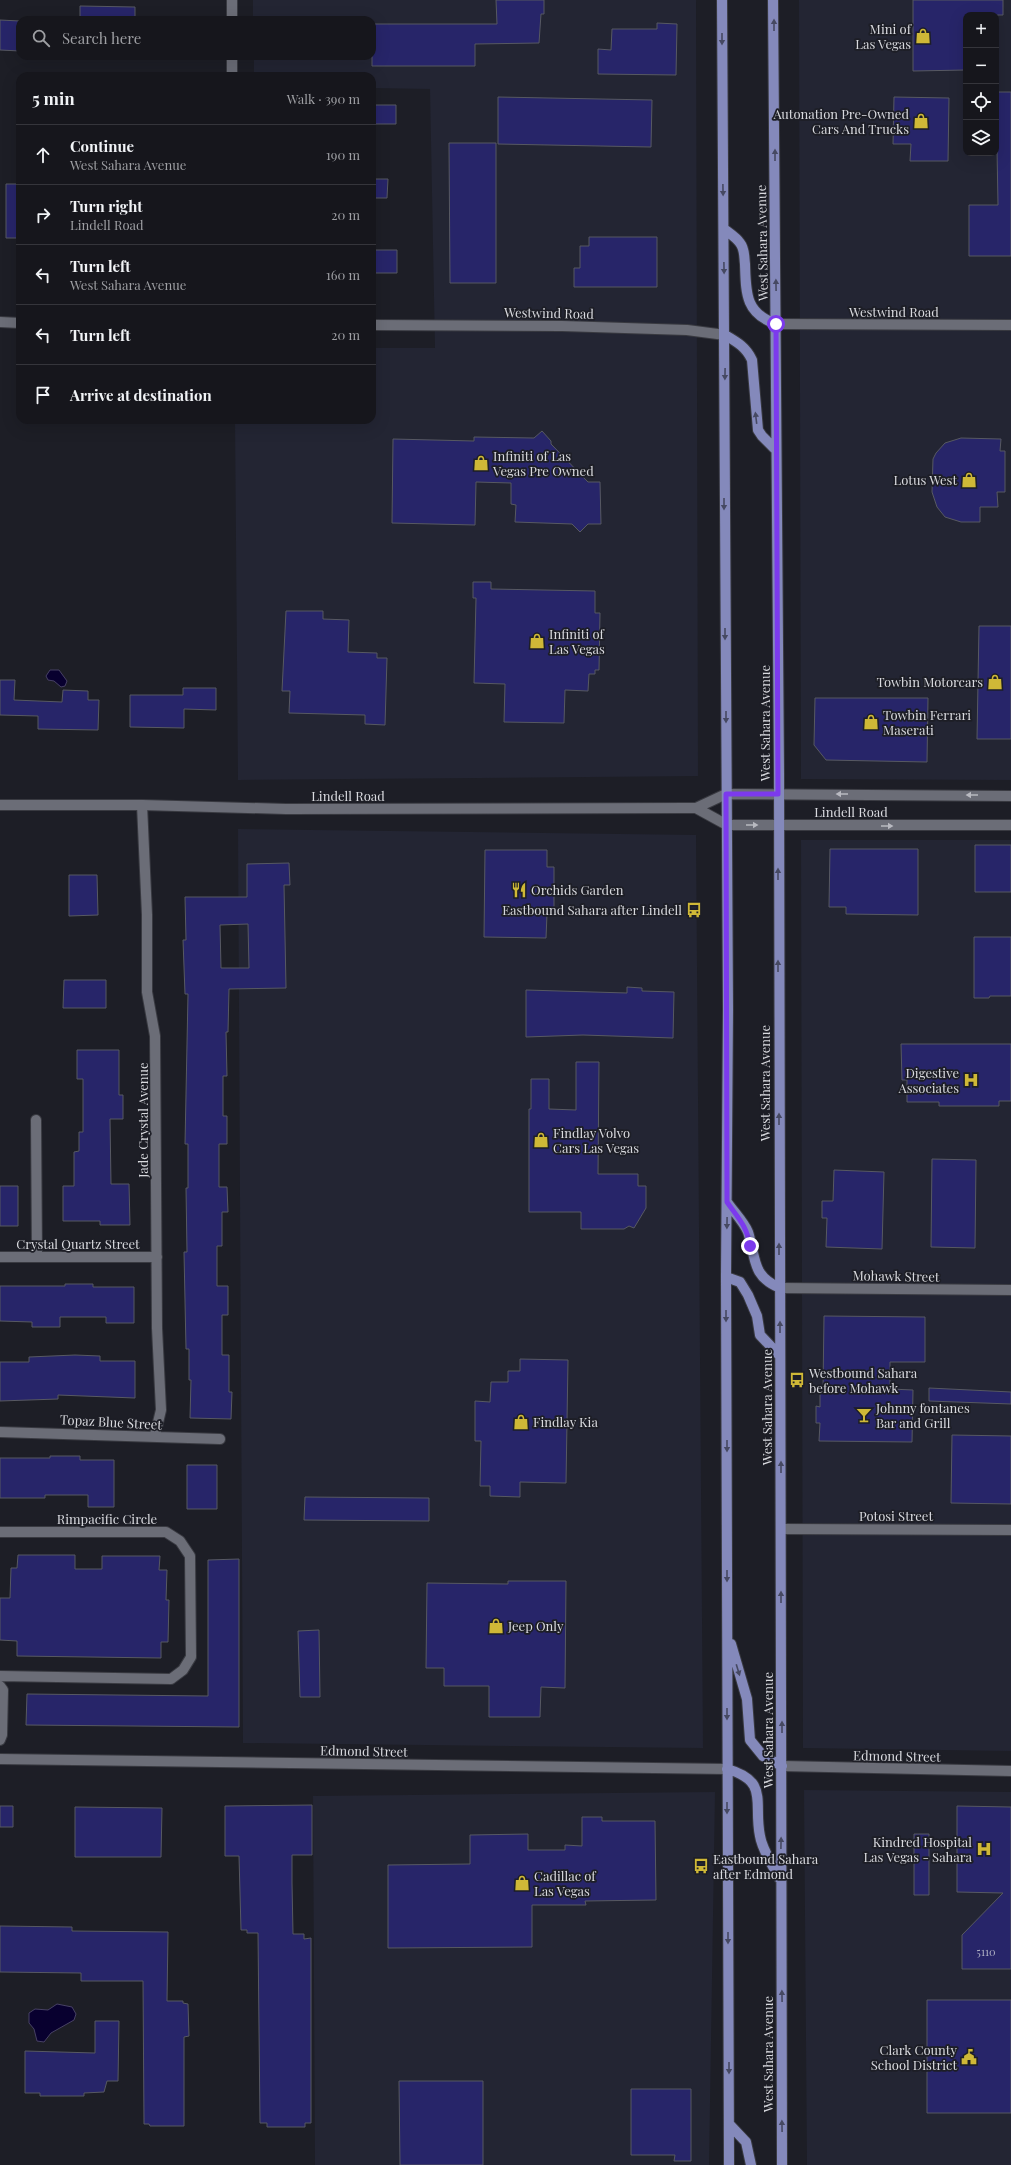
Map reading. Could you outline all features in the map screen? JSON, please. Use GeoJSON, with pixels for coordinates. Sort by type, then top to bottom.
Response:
{"type":"FeatureCollection","features":[{"type":"Feature","properties":{"kind":"main road"},"geometry":{"type":"LineString","coordinates":[[722,0],[725,335],[724,437],[729,2165]]}},
{"type":"Feature","properties":{"kind":"main road","name":"West Sahara Avenue"},"geometry":{"type":"LineString","coordinates":[[773,0],[778,794],[782,2165]]}},
{"type":"Feature","properties":{"kind":"main road"},"geometry":{"type":"LineString","coordinates":[[724,229],[740,242],[744,251],[747,291],[752,310],[763,320],[776,324]]}},
{"type":"Feature","properties":{"kind":"main road"},"geometry":{"type":"LineString","coordinates":[[725,335],[744,348],[752,360],[758,430],[776,450]]}},
{"type":"Feature","properties":{"kind":"main road"},"geometry":{"type":"LineString","coordinates":[[727,1202],[748,1232],[752,1256],[757,1269],[767,1283],[780,1288]]}},
{"type":"Feature","properties":{"kind":"main road"},"geometry":{"type":"LineString","coordinates":[[726,1277],[740,1282],[757,1316],[760,1335],[780,1356]]}},
{"type":"Feature","properties":{"kind":"main road"},"geometry":{"type":"LineString","coordinates":[[727,1633],[747,1699],[750,1740],[763,1756],[782,1766]]}},
{"type":"Feature","properties":{"kind":"main road"},"geometry":{"type":"LineString","coordinates":[[727,1768],[740,1772],[748,1777],[757,1789],[760,1836],[780,1882]]}},
{"type":"Feature","properties":{"kind":"main road"},"geometry":{"type":"LineString","coordinates":[[729,2124],[746,2142],[751,2165]]}},
{"type":"Feature","properties":{"kind":"street"},"geometry":{"type":"LineString","coordinates":[[232,0],[232,16]]}},
{"type":"Feature","properties":{"kind":"street"},"geometry":{"type":"LineString","coordinates":[[232,60],[232,72]]}},
{"type":"Feature","properties":{"kind":"street"},"geometry":{"type":"LineString","coordinates":[[0,322],[16,323]]}},
{"type":"Feature","properties":{"kind":"street","name":"Westwind Road"},"geometry":{"type":"LineString","coordinates":[[776,324],[1011,325]]}},
{"type":"Feature","properties":{"kind":"street","name":"Westwind Road"},"geometry":{"type":"LineString","coordinates":[[376,325],[570,326],[687,330],[725,335]]}},
{"type":"Feature","properties":{"kind":"street","name":"Lindell Road"},"geometry":{"type":"LineString","coordinates":[[0,805],[142,805],[286,810],[696,808],[726,794],[1011,796]]}},
{"type":"Feature","properties":{"kind":"street","name":"Jade Crystal Avenue"},"geometry":{"type":"LineString","coordinates":[[142,805],[147,915],[146,992],[155,1036],[157,1328],[161,1410],[155,1436]]}},
{"type":"Feature","properties":{"kind":"street","name":"Lindell Road"},"geometry":{"type":"LineString","coordinates":[[696,808],[726,825],[1011,825]]}},
{"type":"Feature","properties":{"kind":"street"},"geometry":{"type":"LineString","coordinates":[[36,1120],[37,1256]]}},
{"type":"Feature","properties":{"kind":"street","name":"Crystal Quartz Street"},"geometry":{"type":"LineString","coordinates":[[0,1257],[156,1257]]}},
{"type":"Feature","properties":{"kind":"street","name":"Mohawk Street"},"geometry":{"type":"LineString","coordinates":[[780,1288],[1011,1290]]}},
{"type":"Feature","properties":{"kind":"street","name":"Topaz Blue Street"},"geometry":{"type":"LineString","coordinates":[[0,1432],[155,1436],[181,1439],[220,1439]]}},
{"type":"Feature","properties":{"kind":"street","name":"Potosi Street"},"geometry":{"type":"LineString","coordinates":[[781,1529],[1011,1530]]}},
{"type":"Feature","properties":{"kind":"street","name":"Rimpacific Circle"},"geometry":{"type":"LineString","coordinates":[[0,1532],[166,1532],[180,1541],[190,1556],[191,1657],[183,1670],[171,1679],[0,1676]]}},
{"type":"Feature","properties":{"kind":"street"},"geometry":{"type":"LineString","coordinates":[[0,1686],[3,1690],[2,1736],[0,1740]]}},
{"type":"Feature","properties":{"kind":"street","name":"Edmond Street"},"geometry":{"type":"LineString","coordinates":[[0,1759],[727,1768]]}},
{"type":"Feature","properties":{"kind":"street","name":"Edmond Street"},"geometry":{"type":"LineString","coordinates":[[782,1766],[1011,1771]]}},
{"type":"Feature","properties":{"kind":"shaded area"},"geometry":{"type":"Polygon","coordinates":[[[253,0],[696,0],[698,776],[238,780],[235,424],[376,424],[376,348],[435,348],[430,89],[376,88],[376,72],[254,72],[254,60],[376,60],[376,16],[253,16],[253,0]]]}},
{"type":"Feature","properties":{"kind":"shaded area"},"geometry":{"type":"Polygon","coordinates":[[[799,0],[1011,0],[1011,780],[801,779],[799,0]]]}},
{"type":"Feature","properties":{"kind":"shaded area"},"geometry":{"type":"Polygon","coordinates":[[[50,670],[59,670],[67,681],[65,686],[61,687],[54,681],[48,680],[46,676],[50,670]]]}},
{"type":"Feature","properties":{"kind":"shaded area"},"geometry":{"type":"Polygon","coordinates":[[[238,829],[696,835],[703,1748],[243,1743],[238,829]]]}},
{"type":"Feature","properties":{"kind":"shaded area"},"geometry":{"type":"Polygon","coordinates":[[[801,840],[1011,840],[1011,1751],[803,1748],[801,840]]]}},
{"type":"Feature","properties":{"kind":"shaded area","name":"Clark County School District"},"geometry":{"type":"Polygon","coordinates":[[[804,1790],[1011,1792],[1011,2165],[807,2165],[804,1790]]]}},
{"type":"Feature","properties":{"kind":"shaded area"},"geometry":{"type":"Polygon","coordinates":[[[715,1792],[709,2165],[315,2165],[313,1796],[715,1792]]]}},
{"type":"Feature","properties":{"kind":"shaded area"},"geometry":{"type":"Polygon","coordinates":[[[57,2004],[72,2007],[76,2014],[74,2020],[51,2033],[44,2042],[37,2041],[34,2029],[29,2023],[29,2013],[35,2009],[48,2010],[57,2004]]]}},
{"type":"Feature","properties":{"kind":"building"},"geometry":{"type":"Polygon","coordinates":[[[496,0],[544,0],[544,14],[541,14],[539,43],[475,44],[475,66],[372,66],[372,60],[376,60],[376,24],[497,24],[496,0]]]}},
{"type":"Feature","properties":{"kind":"building"},"geometry":{"type":"Polygon","coordinates":[[[913,0],[1003,0],[1003,15],[999,15],[999,12],[963,12],[963,70],[913,71],[913,0]]]}},
{"type":"Feature","properties":{"kind":"building"},"geometry":{"type":"Polygon","coordinates":[[[80,6],[135,7],[135,16],[80,16],[80,6]]]}},
{"type":"Feature","properties":{"kind":"building"},"geometry":{"type":"Polygon","coordinates":[[[0,20],[16,21],[16,51],[0,50],[0,20]]]}},
{"type":"Feature","properties":{"kind":"building"},"geometry":{"type":"Polygon","coordinates":[[[657,23],[677,24],[676,75],[598,74],[598,49],[611,50],[612,29],[657,29],[657,23]]]}},
{"type":"Feature","properties":{"kind":"building"},"geometry":{"type":"Polygon","coordinates":[[[999,92],[1011,92],[1011,256],[969,256],[969,205],[998,205],[997,156],[999,156],[999,92]]]}},
{"type":"Feature","properties":{"kind":"building"},"geometry":{"type":"Polygon","coordinates":[[[498,97],[652,100],[651,147],[498,144],[498,97]]]}},
{"type":"Feature","properties":{"kind":"building","name":"Autonation Pre-Owned Cars And Trucks"},"geometry":{"type":"Polygon","coordinates":[[[894,97],[949,98],[948,161],[910,161],[911,144],[893,144],[894,97]]]}},
{"type":"Feature","properties":{"kind":"building"},"geometry":{"type":"Polygon","coordinates":[[[376,105],[396,105],[396,124],[376,124],[376,105]]]}},
{"type":"Feature","properties":{"kind":"building"},"geometry":{"type":"Polygon","coordinates":[[[449,143],[496,143],[496,283],[450,283],[449,143]]]}},
{"type":"Feature","properties":{"kind":"building"},"geometry":{"type":"Polygon","coordinates":[[[376,179],[388,179],[387,198],[376,198],[376,179]]]}},
{"type":"Feature","properties":{"kind":"building"},"geometry":{"type":"Polygon","coordinates":[[[6,184],[16,184],[16,238],[6,238],[6,184]]]}},
{"type":"Feature","properties":{"kind":"building"},"geometry":{"type":"Polygon","coordinates":[[[589,237],[657,237],[657,287],[574,287],[574,268],[580,268],[580,246],[589,246],[589,237]]]}},
{"type":"Feature","properties":{"kind":"building"},"geometry":{"type":"Polygon","coordinates":[[[376,250],[397,250],[397,273],[376,273],[376,250]]]}},
{"type":"Feature","properties":{"kind":"building","name":"Infiniti of Las Vegas Pre Owned"},"geometry":{"type":"Polygon","coordinates":[[[542,431],[551,441],[551,444],[588,482],[600,482],[601,524],[588,524],[580,532],[572,524],[515,522],[516,505],[511,504],[511,483],[476,482],[475,525],[392,523],[393,439],[474,441],[474,437],[534,438],[542,431]]]}},
{"type":"Feature","properties":{"kind":"building","name":"Lotus West"},"geometry":{"type":"Polygon","coordinates":[[[961,438],[1001,439],[1000,451],[1005,451],[1005,492],[997,492],[998,507],[980,507],[980,522],[961,522],[945,517],[937,507],[932,492],[933,459],[936,453],[945,443],[961,438]]]}},
{"type":"Feature","properties":{"kind":"building","name":"Infiniti of Las Vegas"},"geometry":{"type":"Polygon","coordinates":[[[473,582],[491,582],[491,589],[595,591],[595,613],[600,613],[599,670],[595,670],[595,674],[589,674],[588,691],[565,690],[564,723],[504,722],[505,684],[474,683],[476,598],[473,598],[473,582]]]}},
{"type":"Feature","properties":{"kind":"building"},"geometry":{"type":"Polygon","coordinates":[[[286,611],[323,611],[323,619],[349,620],[348,652],[377,653],[377,658],[387,658],[385,725],[365,724],[365,715],[289,713],[290,691],[282,691],[286,611]]]}},
{"type":"Feature","properties":{"kind":"building","name":"Towbin Motorcars"},"geometry":{"type":"Polygon","coordinates":[[[979,626],[1011,626],[1011,739],[977,739],[979,626]]]}},
{"type":"Feature","properties":{"kind":"building"},"geometry":{"type":"Polygon","coordinates":[[[0,680],[15,680],[14,700],[62,702],[63,690],[88,691],[88,700],[99,700],[98,730],[38,729],[38,716],[0,715],[0,680]]]}},
{"type":"Feature","properties":{"kind":"building"},"geometry":{"type":"Polygon","coordinates":[[[183,688],[216,688],[216,710],[184,709],[184,728],[130,727],[130,695],[183,695],[183,688]]]}},
{"type":"Feature","properties":{"kind":"building","name":"Towbin Ferrari Maserati"},"geometry":{"type":"Polygon","coordinates":[[[815,698],[928,698],[927,762],[826,760],[814,745],[815,698]]]}},
{"type":"Feature","properties":{"kind":"building"},"geometry":{"type":"Polygon","coordinates":[[[975,845],[1011,845],[1011,892],[975,892],[975,845]]]}},
{"type":"Feature","properties":{"kind":"building"},"geometry":{"type":"Polygon","coordinates":[[[830,849],[918,849],[918,915],[846,914],[846,907],[829,907],[830,849]]]}},
{"type":"Feature","properties":{"kind":"building","name":"Orchids Garden"},"geometry":{"type":"Polygon","coordinates":[[[485,850],[547,850],[547,867],[554,867],[554,914],[547,914],[546,938],[484,937],[485,850]]]}},
{"type":"Feature","properties":{"kind":"building"},"geometry":{"type":"Polygon","coordinates":[[[289,863],[290,885],[284,885],[286,988],[229,989],[228,1032],[226,1032],[227,1076],[223,1076],[223,1116],[227,1116],[227,1144],[219,1144],[219,1187],[227,1187],[228,1212],[222,1212],[222,1246],[217,1246],[217,1286],[228,1286],[228,1315],[222,1315],[222,1355],[229,1355],[229,1392],[232,1392],[231,1419],[190,1418],[191,1380],[189,1380],[189,1349],[186,1349],[184,1252],[187,1252],[186,1188],[188,1188],[188,1144],[185,1144],[188,994],[185,994],[183,940],[186,940],[185,897],[247,897],[247,864],[289,863]],[[248,924],[220,925],[221,968],[249,968],[248,924]]]}},
{"type":"Feature","properties":{"kind":"building"},"geometry":{"type":"Polygon","coordinates":[[[69,875],[97,875],[98,915],[69,916],[69,875]]]}},
{"type":"Feature","properties":{"kind":"building"},"geometry":{"type":"Polygon","coordinates":[[[974,937],[1011,937],[1011,996],[974,998],[974,937]]]}},
{"type":"Feature","properties":{"kind":"building"},"geometry":{"type":"Polygon","coordinates":[[[64,980],[106,980],[106,1008],[63,1008],[64,980]]]}},
{"type":"Feature","properties":{"kind":"building"},"geometry":{"type":"Polygon","coordinates":[[[627,987],[642,988],[642,991],[674,992],[673,1038],[583,1035],[526,1037],[526,990],[627,993],[627,987]]]}},
{"type":"Feature","properties":{"kind":"building"},"geometry":{"type":"Polygon","coordinates":[[[901,1044],[1011,1044],[1011,1101],[999,1101],[999,1106],[939,1106],[939,1102],[907,1102],[907,1080],[902,1080],[901,1044]]]}},
{"type":"Feature","properties":{"kind":"building"},"geometry":{"type":"Polygon","coordinates":[[[77,1050],[119,1050],[119,1095],[123,1095],[123,1119],[110,1119],[111,1184],[129,1184],[130,1225],[100,1225],[100,1221],[63,1221],[63,1186],[74,1186],[74,1152],[79,1151],[79,1132],[83,1132],[83,1079],[77,1079],[77,1050]]]}},
{"type":"Feature","properties":{"kind":"building","name":"Findlay Volvo Cars Las Vegas"},"geometry":{"type":"Polygon","coordinates":[[[576,1062],[599,1062],[598,1174],[638,1174],[638,1186],[646,1186],[646,1208],[634,1228],[629,1226],[624,1229],[581,1229],[581,1212],[529,1212],[529,1109],[531,1109],[531,1079],[549,1079],[549,1109],[576,1110],[576,1062]]]}},
{"type":"Feature","properties":{"kind":"building"},"geometry":{"type":"Polygon","coordinates":[[[932,1159],[976,1160],[975,1248],[931,1247],[932,1159]]]}},
{"type":"Feature","properties":{"kind":"building"},"geometry":{"type":"Polygon","coordinates":[[[834,1170],[884,1172],[882,1249],[826,1247],[827,1218],[822,1218],[822,1201],[833,1201],[834,1170]]]}},
{"type":"Feature","properties":{"kind":"building"},"geometry":{"type":"Polygon","coordinates":[[[0,1186],[18,1186],[18,1226],[0,1226],[0,1186]]]}},
{"type":"Feature","properties":{"kind":"building"},"geometry":{"type":"Polygon","coordinates":[[[65,1284],[93,1284],[93,1287],[134,1287],[134,1323],[106,1323],[106,1317],[60,1317],[60,1327],[32,1327],[32,1322],[0,1321],[0,1286],[65,1286],[65,1284]]]}},
{"type":"Feature","properties":{"kind":"building"},"geometry":{"type":"Polygon","coordinates":[[[824,1316],[925,1317],[925,1362],[890,1362],[890,1389],[913,1390],[912,1442],[819,1441],[820,1423],[816,1423],[816,1406],[820,1407],[820,1388],[823,1388],[824,1316]]]}},
{"type":"Feature","properties":{"kind":"building"},"geometry":{"type":"Polygon","coordinates":[[[75,1355],[100,1356],[100,1361],[135,1361],[135,1398],[58,1395],[58,1399],[0,1401],[0,1362],[29,1362],[29,1357],[75,1355]]]}},
{"type":"Feature","properties":{"kind":"building","name":"Findlay Kia"},"geometry":{"type":"Polygon","coordinates":[[[520,1359],[568,1360],[566,1483],[520,1482],[520,1497],[490,1496],[490,1486],[480,1486],[481,1441],[475,1441],[475,1401],[490,1402],[491,1382],[508,1382],[508,1371],[520,1371],[520,1359]]]}},
{"type":"Feature","properties":{"kind":"building"},"geometry":{"type":"Polygon","coordinates":[[[929,1388],[1011,1392],[1011,1404],[929,1401],[929,1388]]]}},
{"type":"Feature","properties":{"kind":"building"},"geometry":{"type":"Polygon","coordinates":[[[952,1435],[1011,1436],[1011,1504],[951,1503],[952,1435]]]}},
{"type":"Feature","properties":{"kind":"building"},"geometry":{"type":"Polygon","coordinates":[[[50,1456],[80,1456],[80,1460],[114,1460],[114,1507],[88,1507],[88,1495],[45,1495],[45,1498],[0,1498],[0,1458],[50,1458],[50,1456]]]}},
{"type":"Feature","properties":{"kind":"building"},"geometry":{"type":"Polygon","coordinates":[[[187,1465],[217,1465],[217,1509],[187,1509],[187,1465]]]}},
{"type":"Feature","properties":{"kind":"building"},"geometry":{"type":"Polygon","coordinates":[[[305,1497],[429,1498],[429,1521],[304,1520],[305,1497]]]}},
{"type":"Feature","properties":{"kind":"building"},"geometry":{"type":"Polygon","coordinates":[[[18,1555],[75,1555],[75,1569],[102,1569],[102,1556],[160,1556],[159,1570],[167,1570],[166,1600],[169,1600],[168,1642],[161,1642],[161,1658],[17,1656],[17,1641],[0,1640],[0,1598],[10,1598],[11,1568],[17,1568],[18,1555]]]}},
{"type":"Feature","properties":{"kind":"building"},"geometry":{"type":"Polygon","coordinates":[[[239,1559],[239,1727],[26,1725],[27,1694],[208,1696],[208,1560],[239,1559]]]}},
{"type":"Feature","properties":{"kind":"building","name":"Jeep Only"},"geometry":{"type":"Polygon","coordinates":[[[508,1581],[566,1581],[565,1688],[541,1687],[540,1717],[489,1717],[489,1686],[444,1686],[444,1668],[426,1668],[427,1583],[508,1584],[508,1581]]]}},
{"type":"Feature","properties":{"kind":"building"},"geometry":{"type":"Polygon","coordinates":[[[319,1630],[320,1697],[300,1697],[298,1631],[319,1630]]]}},
{"type":"Feature","properties":{"kind":"building"},"geometry":{"type":"Polygon","coordinates":[[[312,1805],[312,1855],[292,1855],[293,1934],[304,1934],[304,1939],[311,1938],[311,2123],[305,2123],[305,2127],[267,2127],[267,2123],[260,2123],[258,1933],[247,1933],[247,1930],[241,1930],[239,1856],[225,1856],[225,1806],[312,1805]]]}},
{"type":"Feature","properties":{"kind":"building"},"geometry":{"type":"Polygon","coordinates":[[[0,1806],[13,1806],[13,1827],[0,1827],[0,1806]]]}},
{"type":"Feature","properties":{"kind":"building","name":"Kindred Hospital Las Vegas - Sahara"},"geometry":{"type":"Polygon","coordinates":[[[957,1806],[1011,1807],[1011,1969],[962,1969],[962,1935],[1003,1893],[957,1892],[957,1806]]]}},
{"type":"Feature","properties":{"kind":"building"},"geometry":{"type":"Polygon","coordinates":[[[75,1807],[162,1808],[161,1857],[75,1857],[75,1807]]]}},
{"type":"Feature","properties":{"kind":"building","name":"Cadillac of Las Vegas"},"geometry":{"type":"Polygon","coordinates":[[[582,1817],[602,1817],[602,1821],[655,1821],[656,1900],[585,1901],[586,1905],[532,1905],[532,1947],[388,1948],[388,1865],[470,1864],[470,1835],[528,1834],[528,1850],[565,1850],[565,1845],[582,1846],[582,1817]]]}},
{"type":"Feature","properties":{"kind":"building"},"geometry":{"type":"Polygon","coordinates":[[[914,1834],[929,1834],[929,1895],[914,1895],[914,1834]]]}},
{"type":"Feature","properties":{"kind":"building"},"geometry":{"type":"Polygon","coordinates":[[[0,1926],[72,1927],[72,1931],[168,1932],[167,2001],[183,2001],[183,2003],[188,2004],[189,2036],[184,2037],[184,2126],[150,2126],[149,2124],[144,2124],[143,1981],[81,1981],[81,1973],[0,1972],[0,1926]]]}},
{"type":"Feature","properties":{"kind":"building","name":"Clark County School District"},"geometry":{"type":"Polygon","coordinates":[[[927,2000],[1011,2000],[1011,2113],[927,2113],[927,2000]]]}},
{"type":"Feature","properties":{"kind":"building"},"geometry":{"type":"Polygon","coordinates":[[[95,2021],[119,2021],[118,2081],[107,2081],[104,2092],[84,2093],[84,2096],[40,2096],[40,2093],[25,2093],[25,2051],[95,2053],[95,2021]]]}},
{"type":"Feature","properties":{"kind":"building"},"geometry":{"type":"Polygon","coordinates":[[[399,2081],[483,2081],[483,2165],[400,2165],[399,2081]]]}},
{"type":"Feature","properties":{"kind":"building"},"geometry":{"type":"Polygon","coordinates":[[[631,2089],[691,2089],[691,2161],[674,2161],[675,2155],[631,2155],[631,2089]]]}},
{"type":"Feature","properties":{"kind":"place","name":"Mini of Las Vegas"},"geometry":{"type":"Point","coordinates":[923,36]}},
{"type":"Feature","properties":{"kind":"place","name":"Autonation Pre-Owned Cars And Trucks"},"geometry":{"type":"Point","coordinates":[921,121]}},
{"type":"Feature","properties":{"kind":"place","name":"Infiniti of Las Vegas Pre Owned"},"geometry":{"type":"Point","coordinates":[481,463]}},
{"type":"Feature","properties":{"kind":"place","name":"Lotus West"},"geometry":{"type":"Point","coordinates":[969,480]}},
{"type":"Feature","properties":{"kind":"place","name":"Infiniti of Las Vegas"},"geometry":{"type":"Point","coordinates":[537,641]}},
{"type":"Feature","properties":{"kind":"place","name":"Towbin Motorcars"},"geometry":{"type":"Point","coordinates":[995,682]}},
{"type":"Feature","properties":{"kind":"place","name":"Towbin Ferrari Maserati"},"geometry":{"type":"Point","coordinates":[871,722]}},
{"type":"Feature","properties":{"kind":"place","name":"Orchids Garden"},"geometry":{"type":"Point","coordinates":[519,890]}},
{"type":"Feature","properties":{"kind":"place","name":"Eastbound Sahara after Lindell"},"geometry":{"type":"Point","coordinates":[694,910]}},
{"type":"Feature","properties":{"kind":"place","name":"Digestive Associates"},"geometry":{"type":"Point","coordinates":[971,1080]}},
{"type":"Feature","properties":{"kind":"place","name":"Findlay Volvo Cars Las Vegas"},"geometry":{"type":"Point","coordinates":[541,1140]}},
{"type":"Feature","properties":{"kind":"place","name":"Westbound Sahara before Mohawk"},"geometry":{"type":"Point","coordinates":[797,1380]}},
{"type":"Feature","properties":{"kind":"place","name":"Johnny fontanes Bar and Grill"},"geometry":{"type":"Point","coordinates":[864,1415]}},
{"type":"Feature","properties":{"kind":"place","name":"Findlay Kia"},"geometry":{"type":"Point","coordinates":[521,1422]}},
{"type":"Feature","properties":{"kind":"place","name":"Jeep Only"},"geometry":{"type":"Point","coordinates":[496,1626]}},
{"type":"Feature","properties":{"kind":"place","name":"Kindred Hospital Las Vegas - Sahara"},"geometry":{"type":"Point","coordinates":[984,1849]}},
{"type":"Feature","properties":{"kind":"place","name":"Eastbound Sahara after Edmond"},"geometry":{"type":"Point","coordinates":[701,1866]}},
{"type":"Feature","properties":{"kind":"place","name":"Cadillac of Las Vegas"},"geometry":{"type":"Point","coordinates":[522,1883]}},
{"type":"Feature","properties":{"kind":"place","name":"Clark County School District"},"geometry":{"type":"Point","coordinates":[969,2057]}},
{"type":"Feature","properties":{"kind":"route"},"geometry":{"type":"LineString","coordinates":[[750,1246],[748,1232],[727,1202],[728,1009],[726,794],[778,794],[776,324]]}}]}
